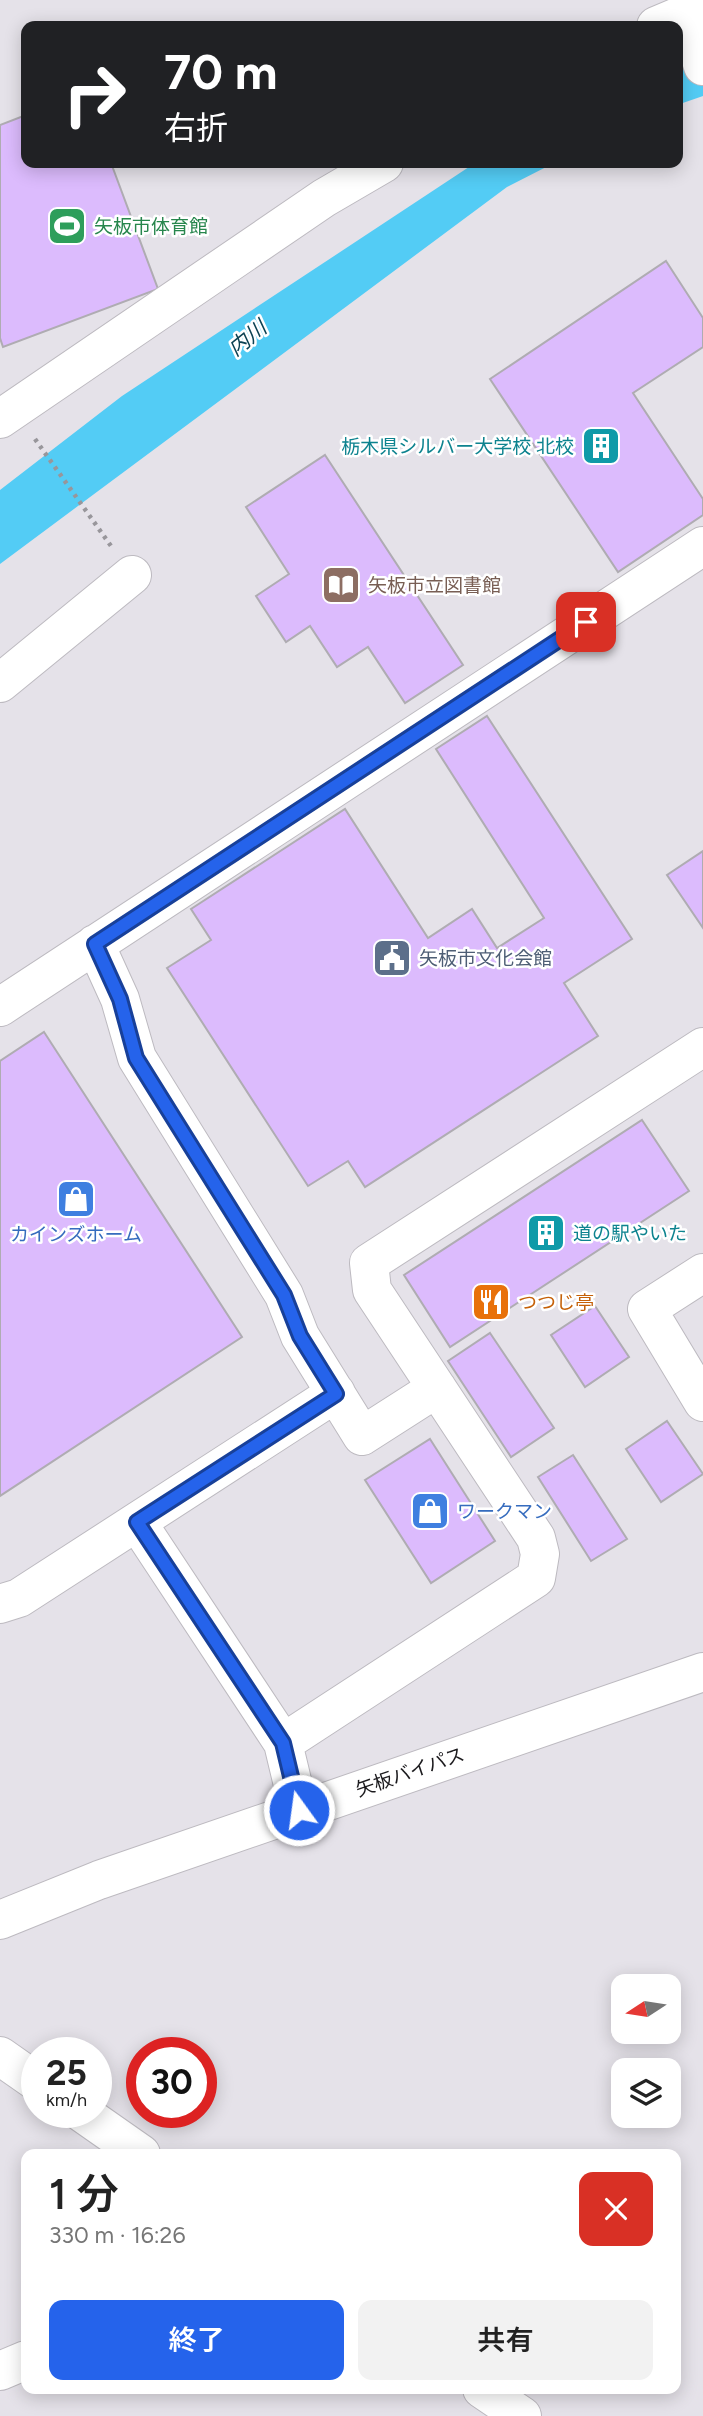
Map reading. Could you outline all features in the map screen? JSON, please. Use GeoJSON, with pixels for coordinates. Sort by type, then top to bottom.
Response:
{"type":"FeatureCollection","features":[{"type":"Feature","properties":{"kind":"main road"},"geometry":{"type":"LineString","coordinates":[[682,17],[703,66]]}},
{"type":"Feature","properties":{"kind":"main road"},"geometry":{"type":"LineString","coordinates":[[7,414],[324,198],[375,168]]}},
{"type":"Feature","properties":{"kind":"main road"},"geometry":{"type":"LineString","coordinates":[[0,1007],[703,546]]}},
{"type":"Feature","properties":{"kind":"main road"},"geometry":{"type":"LineString","coordinates":[[0,683],[132,575]]}},
{"type":"Feature","properties":{"kind":"main road"},"geometry":{"type":"LineString","coordinates":[[95,944],[120,999],[136,1058],[284,1295],[300,1336],[362,1436],[437,1388]]}},
{"type":"Feature","properties":{"kind":"main road"},"geometry":{"type":"LineString","coordinates":[[283,1743],[536,1578],[540,1554],[536,1538],[372,1290],[369,1263],[698,1061]]}},
{"type":"Feature","properties":{"kind":"main road"},"geometry":{"type":"LineString","coordinates":[[703,1273],[647,1309],[703,1402]]}},
{"type":"Feature","properties":{"kind":"main road"},"geometry":{"type":"LineString","coordinates":[[0,1604],[19,1598],[336,1394]]}},
{"type":"Feature","properties":{"kind":"main road"},"geometry":{"type":"LineString","coordinates":[[137,1522],[283,1743],[299,1810]]}},
{"type":"Feature","properties":{"kind":"main road","name":"矢板バイパス"},"geometry":{"type":"LineString","coordinates":[[0,1920],[99,1880],[703,1672]]}},
{"type":"Feature","properties":{"kind":"main road"},"geometry":{"type":"LineString","coordinates":[[0,2056],[21,2071]]}},
{"type":"Feature","properties":{"kind":"main road"},"geometry":{"type":"LineString","coordinates":[[104,2128],[134,2149]]}},
{"type":"Feature","properties":{"kind":"main road"},"geometry":{"type":"LineString","coordinates":[[0,2371],[21,2362]]}},
{"type":"Feature","properties":{"kind":"main road"},"geometry":{"type":"LineString","coordinates":[[489,2394],[522,2416]]}},
{"type":"Feature","properties":{"kind":"path"},"geometry":{"type":"LineString","coordinates":[[7,414],[132,575]]}},
{"type":"Feature","properties":{"kind":"water"},"geometry":{"type":"Polygon","coordinates":[[[703,52],[703,96],[683,103],[683,58],[703,52]]]}},
{"type":"Feature","properties":{"kind":"water","name":"内川"},"geometry":{"type":"Polygon","coordinates":[[[467,168],[544,168],[507,187],[0,564],[0,490],[122,396],[467,168]]]}},
{"type":"Feature","properties":{"kind":"building","name":"矢板市体育館"},"geometry":{"type":"Polygon","coordinates":[[[21,117],[21,168],[113,168],[158,289],[3,347],[0,338],[0,125],[21,117]]]}},
{"type":"Feature","properties":{"kind":"building","name":"栃木県シルバー大学校 北校"},"geometry":{"type":"Polygon","coordinates":[[[666,261],[703,318],[703,347],[633,393],[703,499],[703,515],[618,572],[490,379],[666,261]]]}},
{"type":"Feature","properties":{"kind":"building","name":"矢板市立図書館"},"geometry":{"type":"Polygon","coordinates":[[[325,455],[463,665],[405,703],[368,647],[337,667],[310,626],[286,642],[256,596],[289,574],[246,507],[325,455]]]}},
{"type":"Feature","properties":{"kind":"building","name":"矢板市文化会館"},"geometry":{"type":"Polygon","coordinates":[[[487,716],[632,939],[564,983],[598,1036],[365,1187],[348,1161],[308,1186],[167,968],[211,940],[191,909],[345,809],[428,938],[472,909],[497,948],[544,918],[436,749],[487,716]]]}},
{"type":"Feature","properties":{"kind":"building"},"geometry":{"type":"Polygon","coordinates":[[[703,851],[703,928],[667,875],[703,851]]]}},
{"type":"Feature","properties":{"kind":"building","name":"カインズホーム"},"geometry":{"type":"Polygon","coordinates":[[[44,1032],[242,1337],[0,1496],[0,1061],[44,1032]]]}},
{"type":"Feature","properties":{"kind":"building","name":"道の駅やいた"},"geometry":{"type":"Polygon","coordinates":[[[642,1120],[689,1191],[450,1347],[404,1275],[642,1120]]]}},
{"type":"Feature","properties":{"kind":"building"},"geometry":{"type":"Polygon","coordinates":[[[595,1306],[629,1357],[585,1387],[551,1335],[595,1306]]]}},
{"type":"Feature","properties":{"kind":"building"},"geometry":{"type":"Polygon","coordinates":[[[490,1333],[554,1428],[511,1457],[448,1361],[490,1333]]]}},
{"type":"Feature","properties":{"kind":"building"},"geometry":{"type":"Polygon","coordinates":[[[667,1421],[703,1474],[661,1502],[626,1449],[667,1421]]]}},
{"type":"Feature","properties":{"kind":"building","name":"ワークマン"},"geometry":{"type":"Polygon","coordinates":[[[430,1439],[495,1541],[431,1583],[365,1480],[430,1439]]]}},
{"type":"Feature","properties":{"kind":"building"},"geometry":{"type":"Polygon","coordinates":[[[573,1455],[627,1539],[591,1561],[538,1477],[573,1455]]]}},
{"type":"Feature","properties":{"kind":"place","name":"矢板市体育館"},"geometry":{"type":"Point","coordinates":[67,226]}},
{"type":"Feature","properties":{"kind":"place","name":"栃木県シルバー大学校 北校"},"geometry":{"type":"Point","coordinates":[601,446]}},
{"type":"Feature","properties":{"kind":"place","name":"矢板市立図書館"},"geometry":{"type":"Point","coordinates":[341,585]}},
{"type":"Feature","properties":{"kind":"place","name":"矢板市文化会館"},"geometry":{"type":"Point","coordinates":[392,958]}},
{"type":"Feature","properties":{"kind":"place","name":"カインズホーム"},"geometry":{"type":"Point","coordinates":[76,1199]}},
{"type":"Feature","properties":{"kind":"place","name":"道の駅やいた"},"geometry":{"type":"Point","coordinates":[546,1233]}},
{"type":"Feature","properties":{"kind":"place","name":"つつじ亭"},"geometry":{"type":"Point","coordinates":[491,1302]}},
{"type":"Feature","properties":{"kind":"place","name":"ワークマン"},"geometry":{"type":"Point","coordinates":[430,1511]}},
{"type":"Feature","properties":{"kind":"route"},"geometry":{"type":"LineString","coordinates":[[299,1810],[283,1743],[137,1522],[336,1394],[300,1336],[284,1295],[136,1058],[120,999],[95,944],[586,622]]}}]}
